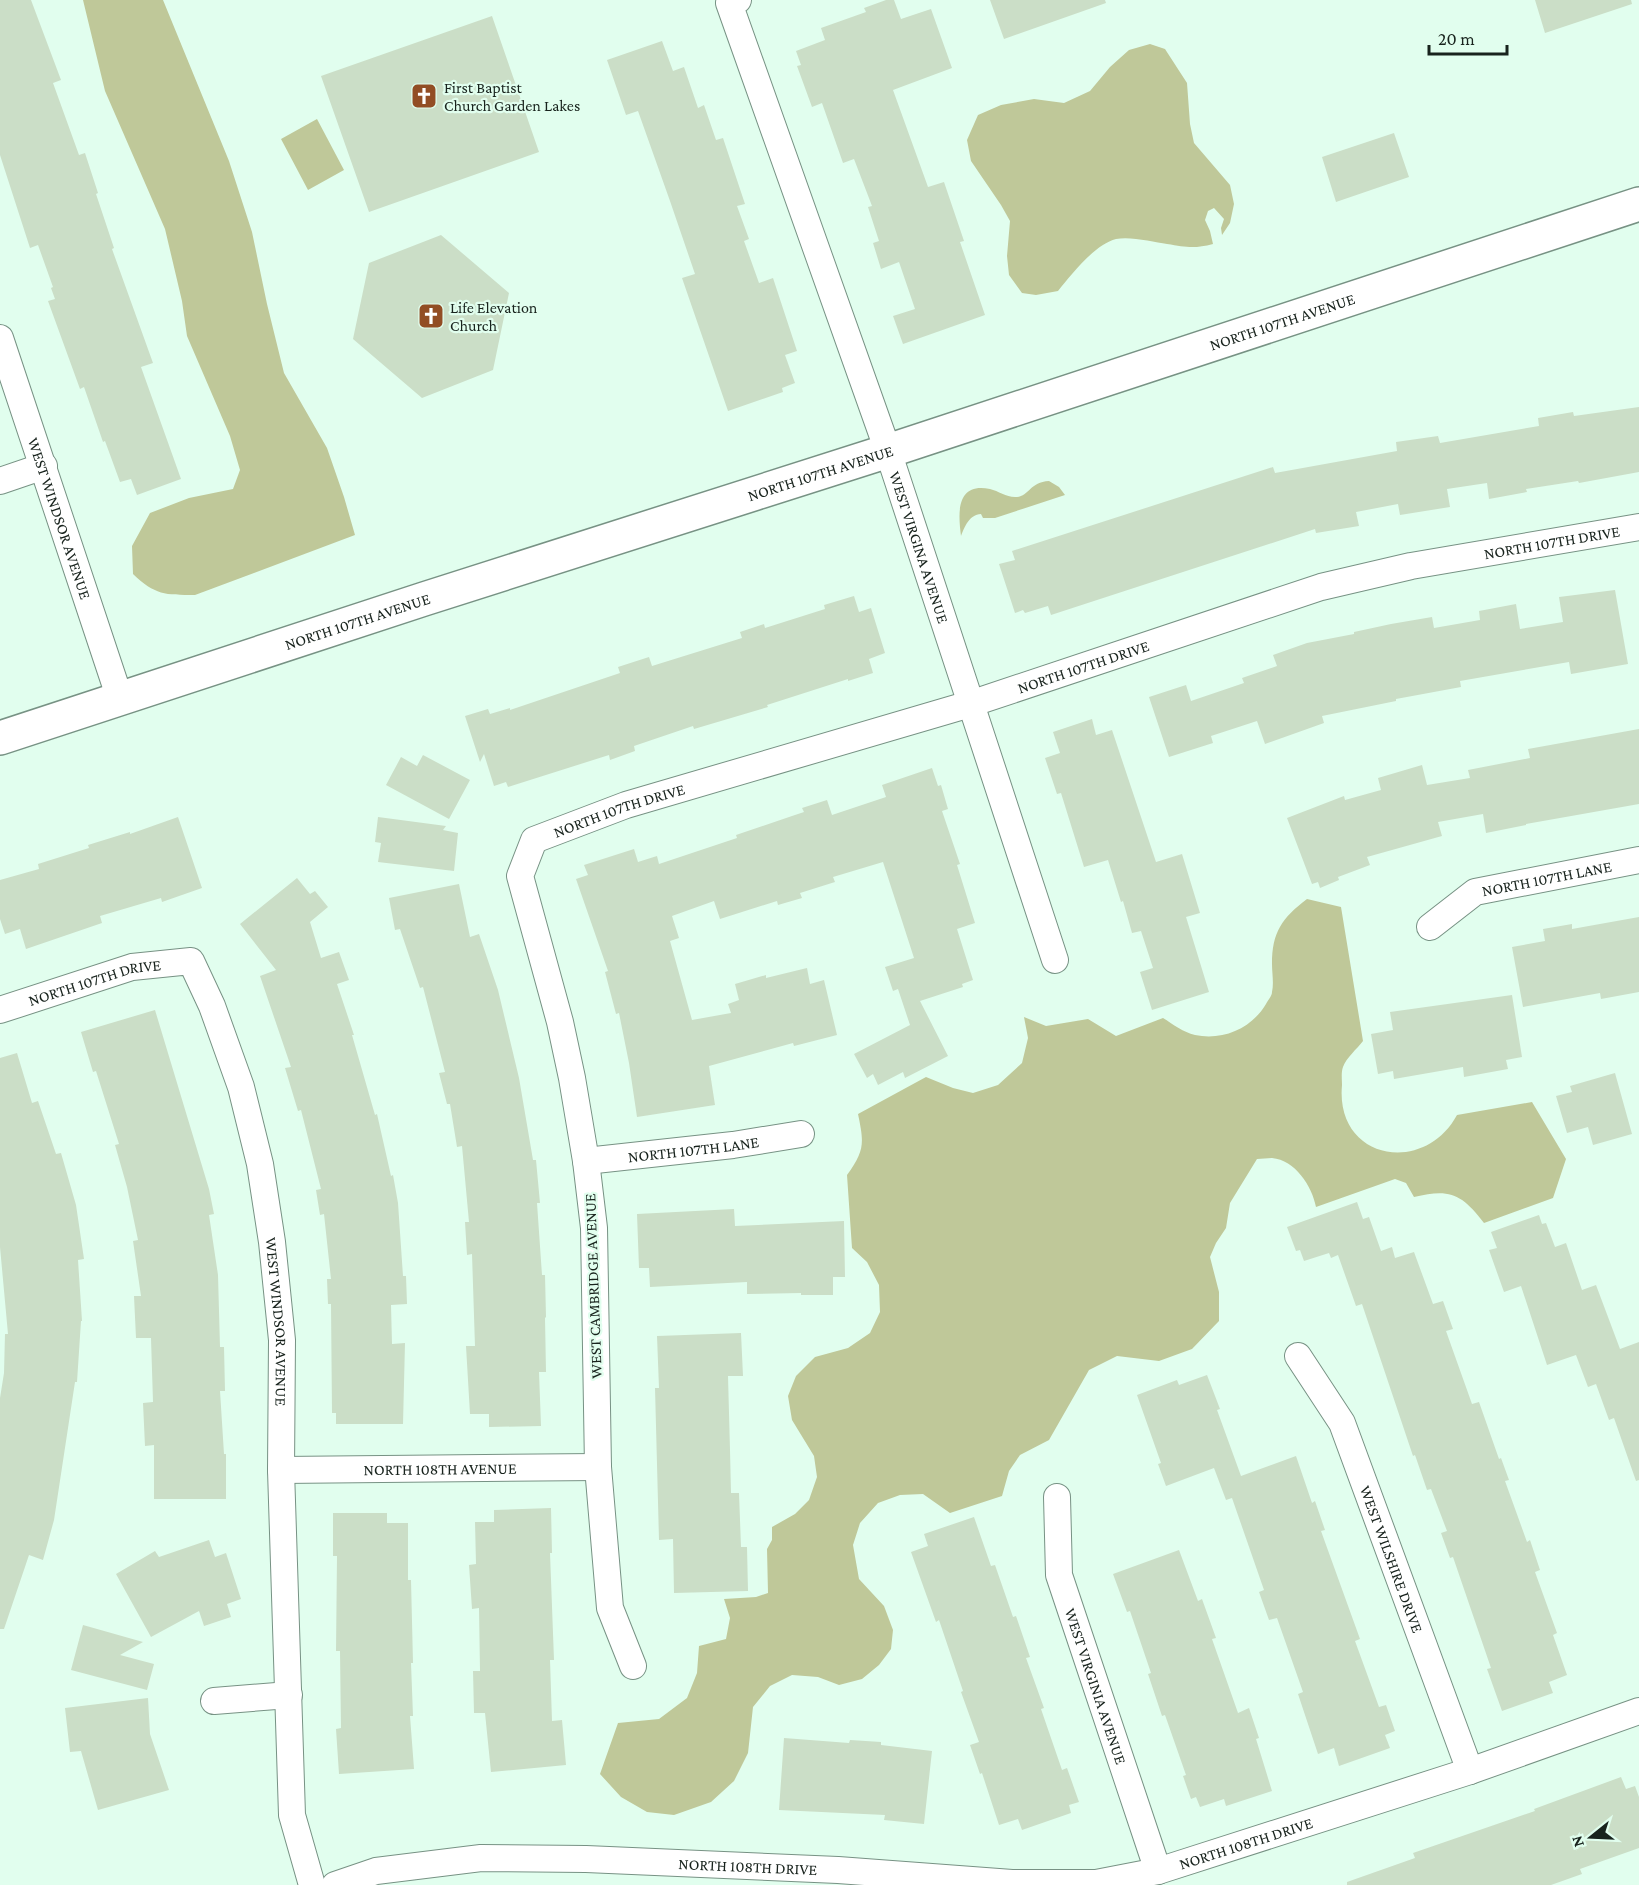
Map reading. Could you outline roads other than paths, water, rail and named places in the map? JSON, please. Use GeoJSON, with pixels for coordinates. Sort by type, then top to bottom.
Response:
{"type":"FeatureCollection","features":[{"type":"Feature","properties":{"kind":"main road","name":"NORTH 107TH AVENUE"},"geometry":{"type":"LineString","coordinates":[[0,738],[424,599],[888,451],[1639,204]]}},
{"type":"Feature","properties":{"kind":"street","name":"WEST VIRGINA AVENUE"},"geometry":{"type":"LineString","coordinates":[[734,1],[888,451],[1055,960]]}},
{"type":"Feature","properties":{"kind":"street","name":"WEST WINDSOR AVENUE"},"geometry":{"type":"LineString","coordinates":[[0,338],[120,699]]}},
{"type":"Feature","properties":{"kind":"street"},"geometry":{"type":"LineString","coordinates":[[0,481],[44,466]]}},
{"type":"Feature","properties":{"kind":"street","name":"NORTH 107TH DRIVE"},"geometry":{"type":"LineString","coordinates":[[534,840],[626,805],[970,704],[1322,586],[1411,566],[1639,526]]}},
{"type":"Feature","properties":{"kind":"street","name":"WEST CAMBRIDGE AVENUE"},"geometry":{"type":"LineString","coordinates":[[534,840],[520,876],[560,1022],[586,1161],[594,1228],[598,1467],[610,1608],[633,1666]]}},
{"type":"Feature","properties":{"kind":"street","name":"NORTH 107TH LANE"},"geometry":{"type":"LineString","coordinates":[[1430,927],[1474,892],[1639,860]]}},
{"type":"Feature","properties":{"kind":"street","name":"WEST WINDSOR AVENUE"},"geometry":{"type":"LineString","coordinates":[[191,962],[212,1006],[241,1087],[260,1164],[272,1242],[282,1340],[281,1470],[292,1815],[312,1885]]}},
{"type":"Feature","properties":{"kind":"street","name":"NORTH 107TH DRIVE"},"geometry":{"type":"LineString","coordinates":[[0,1010],[132,967],[191,962]]}},
{"type":"Feature","properties":{"kind":"street","name":"NORTH 107TH LANE"},"geometry":{"type":"LineString","coordinates":[[586,1161],[733,1145],[801,1134]]}},
{"type":"Feature","properties":{"kind":"street","name":"WEST WILSHIRE DRIVE"},"geometry":{"type":"LineString","coordinates":[[1298,1356],[1342,1423],[1470,1771]]}},
{"type":"Feature","properties":{"kind":"street","name":"NORTH 108TH AVENUE"},"geometry":{"type":"LineString","coordinates":[[281,1470],[598,1467]]}},
{"type":"Feature","properties":{"kind":"street","name":"WEST VIRGINIA AVENUE"},"geometry":{"type":"LineString","coordinates":[[1057,1497],[1059,1575],[1158,1871]]}},
{"type":"Feature","properties":{"kind":"street"},"geometry":{"type":"LineString","coordinates":[[214,1701],[289,1695]]}},
{"type":"Feature","properties":{"kind":"street","name":"NORTH 108TH DRIVE"},"geometry":{"type":"LineString","coordinates":[[334,1885],[376,1871],[481,1858],[586,1858],[837,1878],[1096,1883],[1158,1871],[1470,1771],[1639,1711]]}},
{"type":"Feature","properties":{"kind":"place","name":"First Baptist Church Garden Lakes"},"geometry":{"type":"Point","coordinates":[424,96]}},
{"type":"Feature","properties":{"kind":"place","name":"Life Elevation Church"},"geometry":{"type":"Point","coordinates":[431,316]}}]}
